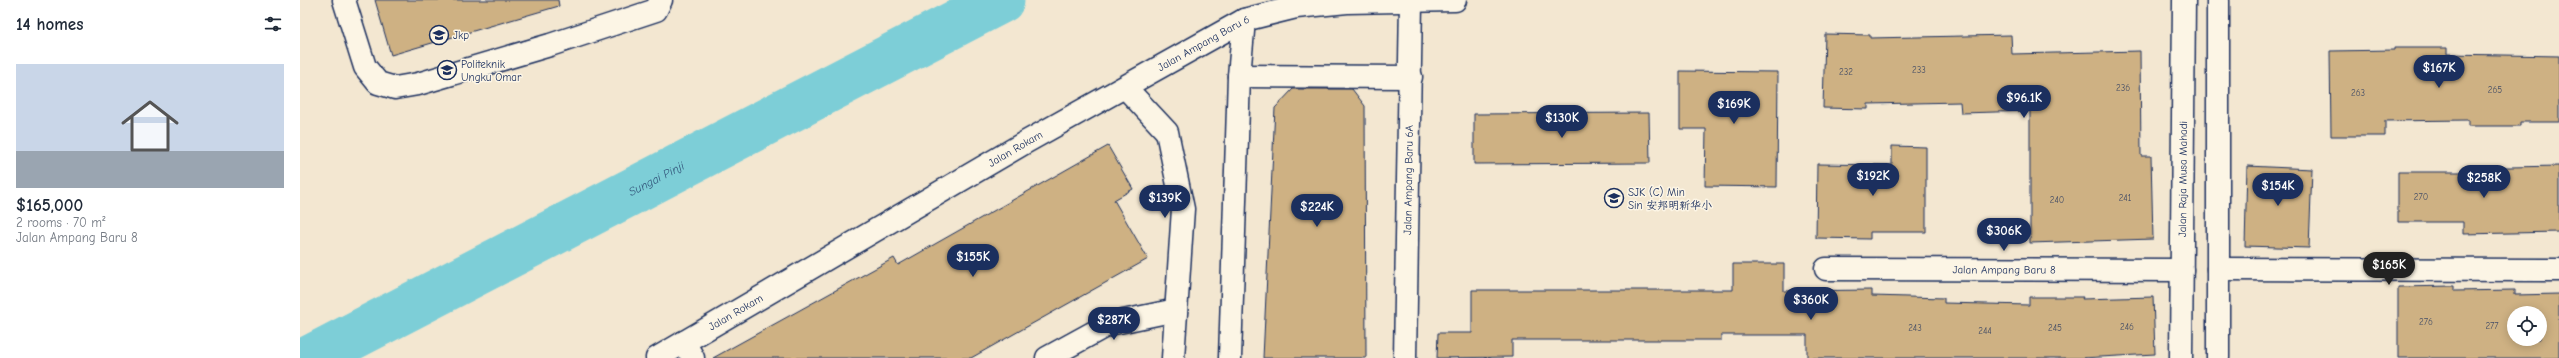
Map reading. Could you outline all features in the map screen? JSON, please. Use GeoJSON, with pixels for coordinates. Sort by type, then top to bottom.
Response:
{"type":"FeatureCollection","features":[{"type":"Feature","properties":{"kind":"street"},"geometry":{"type":"LineString","coordinates":[[344,0],[365,67],[378,84],[394,88],[418,84],[641,15],[656,10],[661,0]]}},
{"type":"Feature","properties":{"kind":"street","name":"Jalan Ampang Baru 6"},"geometry":{"type":"LineString","coordinates":[[1125,86],[1244,20],[1296,7],[1346,2],[1455,0]]}},
{"type":"Feature","properties":{"kind":"street","name":"Jalan Raja Musa Mahadi"},"geometry":{"type":"LineString","coordinates":[[2181,358],[2184,0]]}},
{"type":"Feature","properties":{"kind":"street"},"geometry":{"type":"LineString","coordinates":[[2218,0],[2218,358]]}},
{"type":"Feature","properties":{"kind":"street","name":"Jalan Ampang Baru 6A"},"geometry":{"type":"LineString","coordinates":[[1405,358],[1411,76],[1411,2]]}},
{"type":"Feature","properties":{"kind":"street"},"geometry":{"type":"LineString","coordinates":[[1230,358],[1239,76],[1244,20]]}},
{"type":"Feature","properties":{"kind":"street"},"geometry":{"type":"LineString","coordinates":[[1239,76],[1411,76]]}},
{"type":"Feature","properties":{"kind":"street"},"geometry":{"type":"LineString","coordinates":[[1125,86],[1167,132],[1183,209],[1173,358]]}},
{"type":"Feature","properties":{"kind":"street","name":"Jalan Rokam"},"geometry":{"type":"LineString","coordinates":[[656,358],[689,350],[1125,86]]}},
{"type":"Feature","properties":{"kind":"street","name":"Jalan Ampang Baru 8"},"geometry":{"type":"LineString","coordinates":[[1826,269],[2182,270]]}},
{"type":"Feature","properties":{"kind":"street"},"geometry":{"type":"LineString","coordinates":[[2218,269],[2559,270]]}},
{"type":"Feature","properties":{"kind":"street"},"geometry":{"type":"LineString","coordinates":[[1047,358],[1109,324],[1176,310]]}},
{"type":"Feature","properties":{"kind":"building","name":"Jkp"},"geometry":{"type":"Polygon","coordinates":[[[375,0],[558,0],[559,6],[391,55],[375,0]]]}},
{"type":"Feature","properties":{"kind":"building"},"geometry":{"type":"Polygon","coordinates":[[[1825,34],[1870,35],[1870,38],[2011,35],[2012,54],[2140,51],[2141,156],[2151,156],[2153,239],[2030,243],[2030,111],[1961,113],[1960,102],[1868,104],[1868,109],[1823,108],[1825,34]]]}},
{"type":"Feature","properties":{"kind":"building"},"geometry":{"type":"Polygon","coordinates":[[[2394,48],[2447,48],[2447,54],[2559,56],[2559,122],[2520,122],[2520,126],[2468,126],[2468,120],[2385,121],[2385,136],[2331,136],[2330,51],[2394,50],[2394,48]]]}},
{"type":"Feature","properties":{"kind":"building"},"geometry":{"type":"Polygon","coordinates":[[[1680,71],[1778,72],[1777,187],[1705,186],[1706,129],[1680,129],[1680,71]]]}},
{"type":"Feature","properties":{"kind":"building"},"geometry":{"type":"Polygon","coordinates":[[[1293,89],[1352,89],[1365,106],[1366,358],[1263,358],[1275,108],[1293,89]]]}},
{"type":"Feature","properties":{"kind":"building"},"geometry":{"type":"Polygon","coordinates":[[[1649,113],[1650,163],[1474,164],[1474,114],[1649,113]]]}},
{"type":"Feature","properties":{"kind":"building"},"geometry":{"type":"Polygon","coordinates":[[[1108,146],[1133,189],[1114,200],[1148,259],[971,358],[713,358],[894,258],[898,265],[1108,146]]]}},
{"type":"Feature","properties":{"kind":"building"},"geometry":{"type":"Polygon","coordinates":[[[1892,146],[1926,147],[1926,232],[1870,232],[1870,239],[1816,238],[1817,164],[1892,165],[1892,146]]]}},
{"type":"Feature","properties":{"kind":"building"},"geometry":{"type":"Polygon","coordinates":[[[2247,166],[2312,169],[2309,248],[2245,246],[2247,166]]]}},
{"type":"Feature","properties":{"kind":"building"},"geometry":{"type":"Polygon","coordinates":[[[2559,166],[2559,232],[2463,234],[2463,222],[2398,222],[2398,172],[2462,172],[2462,168],[2559,166]]]}},
{"type":"Feature","properties":{"kind":"building"},"geometry":{"type":"Polygon","coordinates":[[[1733,264],[1784,264],[1784,291],[1872,290],[1872,296],[1944,298],[1944,303],[2029,305],[2029,297],[2083,297],[2082,299],[2153,297],[2155,354],[2082,358],[1807,358],[1807,335],[1721,335],[1721,340],[1512,340],[1512,357],[1437,358],[1438,333],[1472,333],[1472,290],[1733,290],[1733,264]]]}},
{"type":"Feature","properties":{"kind":"building"},"geometry":{"type":"Polygon","coordinates":[[[2454,286],[2454,291],[2515,290],[2515,295],[2559,294],[2559,358],[2398,358],[2398,287],[2454,286]]]}},
{"type":"Feature","properties":{"kind":"waterway","name":"Sungai Pinji"},"geometry":{"type":"LineString","coordinates":[[311,358],[1001,0]]}},
{"type":"Feature","properties":{"kind":"place","name":"Jkp"},"geometry":{"type":"Point","coordinates":[439,35]}},
{"type":"Feature","properties":{"kind":"place","name":"Politeknik Ungku Omar"},"geometry":{"type":"Point","coordinates":[447,70]}},
{"type":"Feature","properties":{"kind":"place","name":"SJK (C) Min Sin 安邦明新华小"},"geometry":{"type":"Point","coordinates":[1614,198]}}]}
